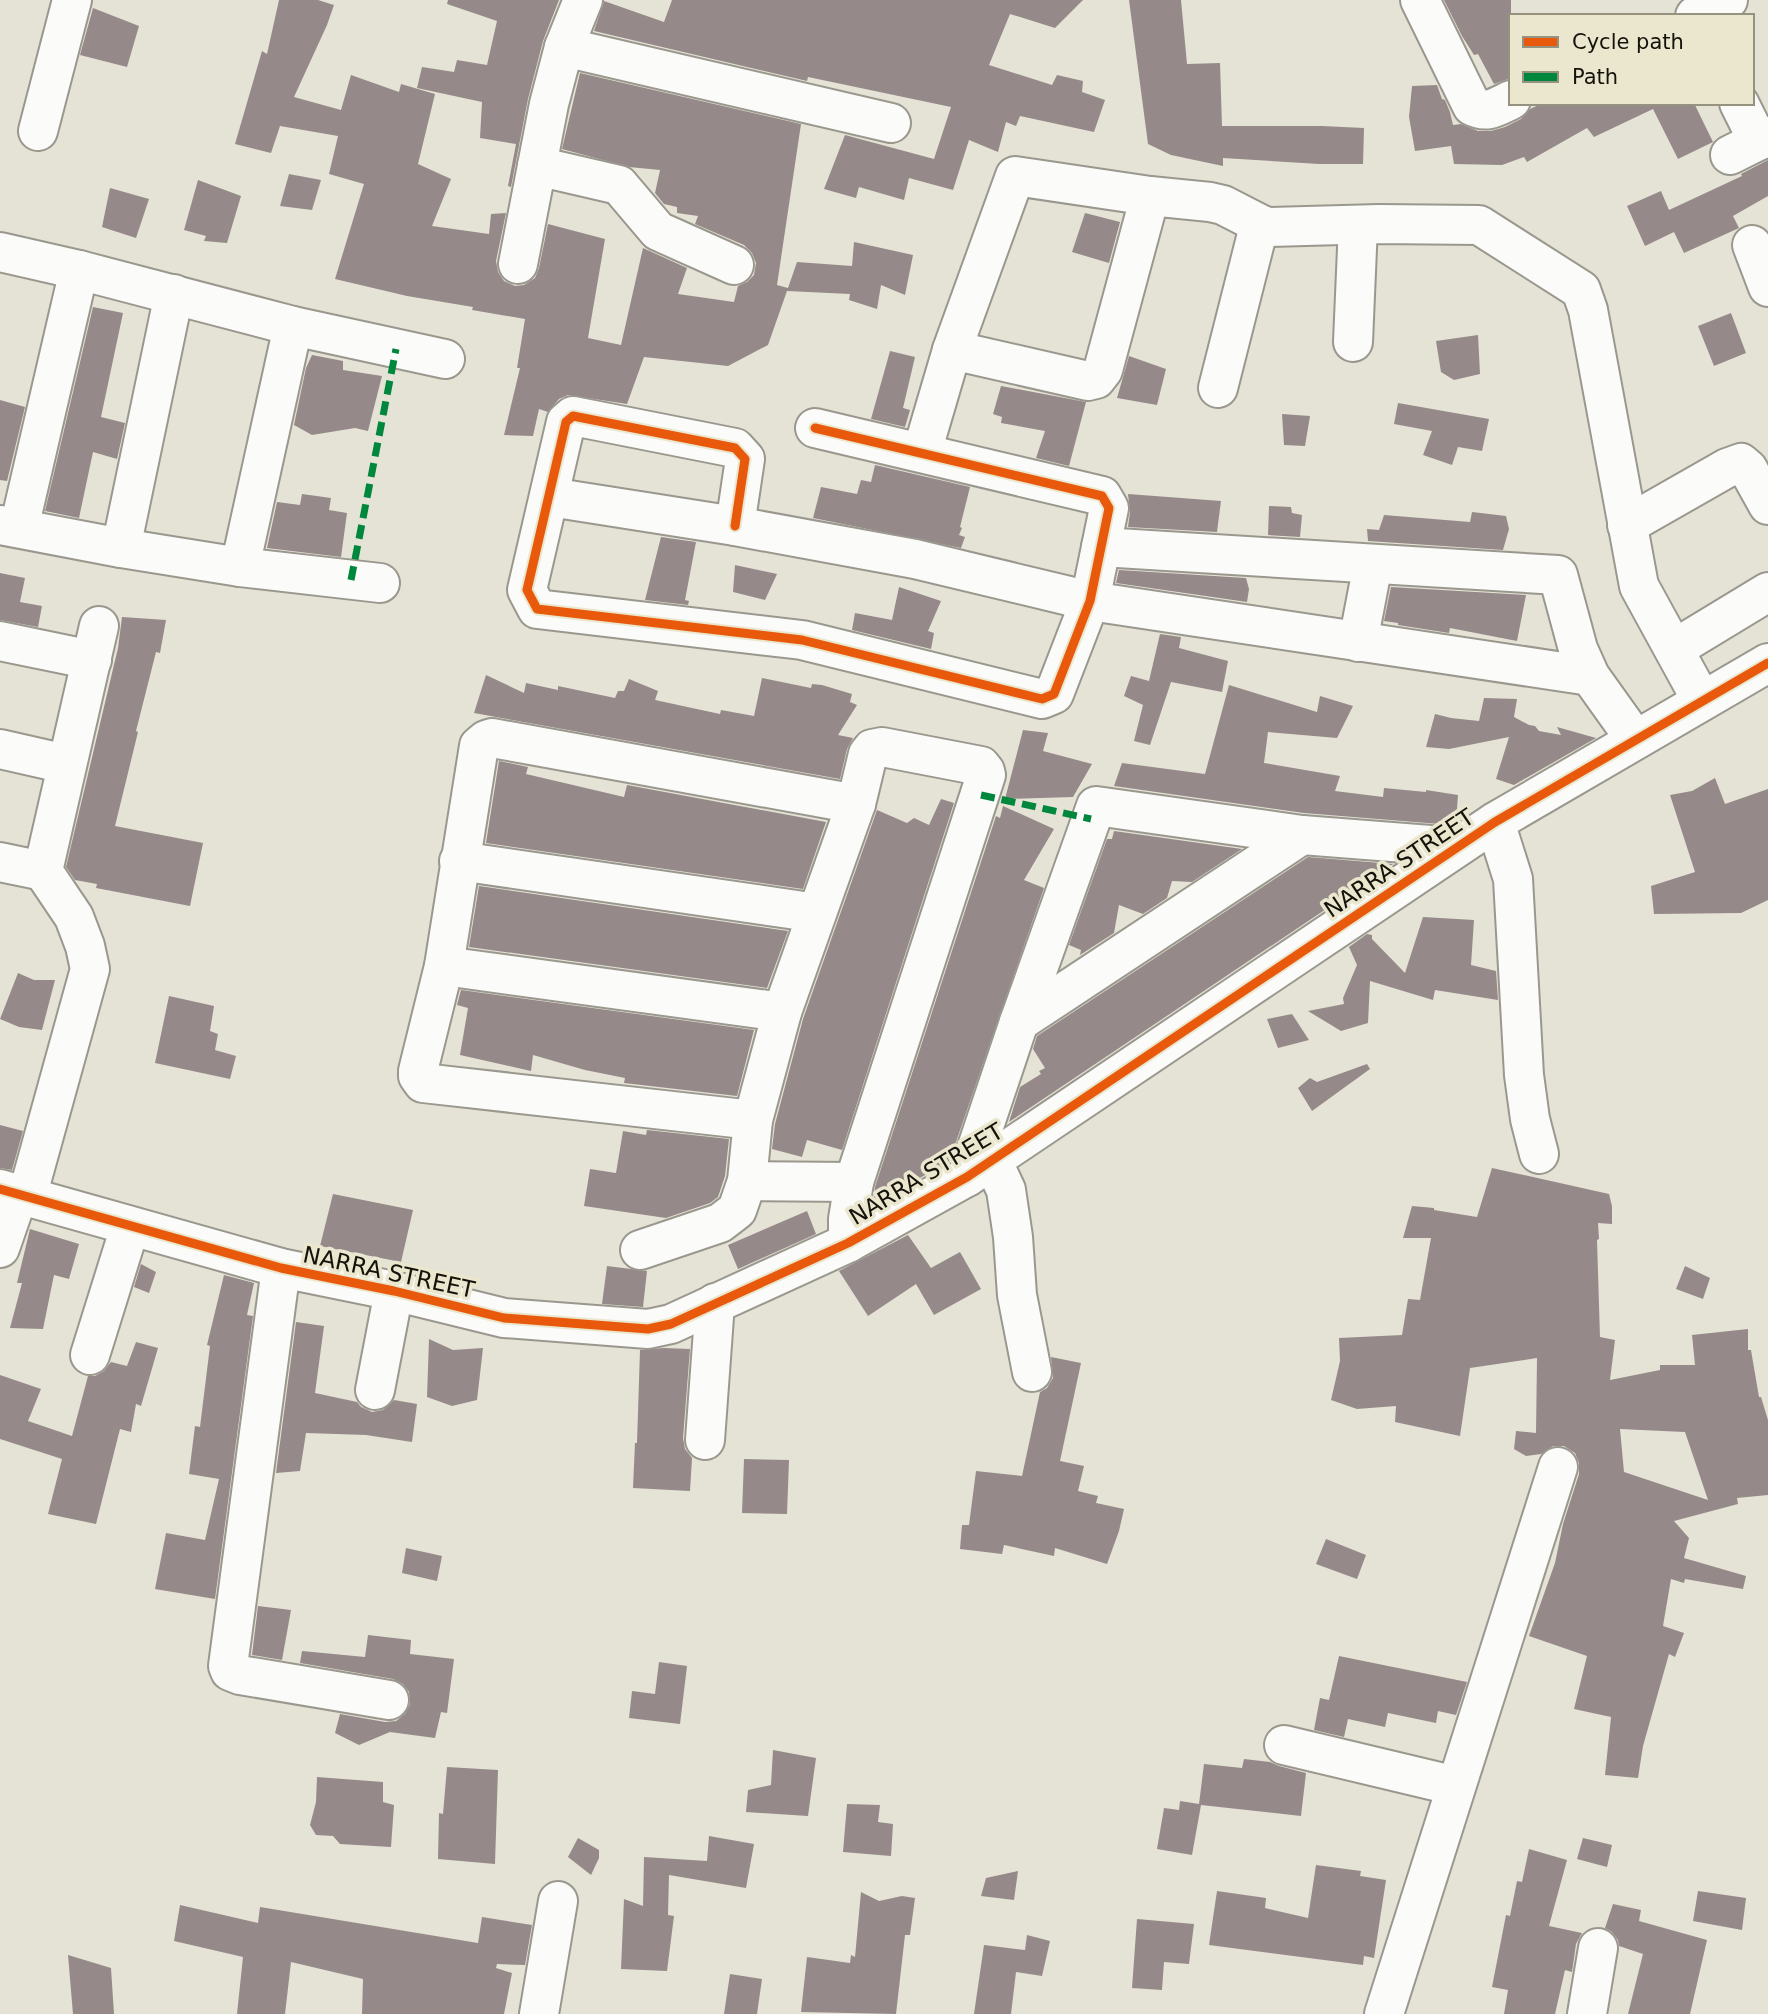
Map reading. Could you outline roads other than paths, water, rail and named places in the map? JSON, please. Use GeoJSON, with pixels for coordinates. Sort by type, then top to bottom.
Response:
{"type":"FeatureCollection","features":[{"type":"Feature","properties":{"kind":"street"},"geometry":{"type":"LineString","coordinates":[[38,131],[72,0]]}},
{"type":"Feature","properties":{"kind":"street"},"geometry":{"type":"LineString","coordinates":[[519,264],[549,104],[564,47],[583,0]]}},
{"type":"Feature","properties":{"kind":"street"},"geometry":{"type":"LineString","coordinates":[[1420,0],[1472,106],[1489,110],[1509,101]]}},
{"type":"Feature","properties":{"kind":"street"},"geometry":{"type":"LineString","coordinates":[[1700,14],[1728,0]]}},
{"type":"Feature","properties":{"kind":"street"},"geometry":{"type":"LineString","coordinates":[[564,47],[891,123]]}},
{"type":"Feature","properties":{"kind":"street"},"geometry":{"type":"LineString","coordinates":[[1740,105],[1752,144]]}},
{"type":"Feature","properties":{"kind":"street"},"geometry":{"type":"LineString","coordinates":[[537,166],[619,185],[658,231],[734,265]]}},
{"type":"Feature","properties":{"kind":"street"},"geometry":{"type":"LineString","coordinates":[[922,452],[952,350],[1016,176],[1223,205],[1262,226],[1479,225],[1581,290],[1588,310],[1639,586],[1702,701]]}},
{"type":"Feature","properties":{"kind":"street"},"geometry":{"type":"LineString","coordinates":[[952,350],[1088,381],[1096,379],[1102,370],[1150,196]]}},
{"type":"Feature","properties":{"kind":"street"},"geometry":{"type":"LineString","coordinates":[[1353,342],[1358,225]]}},
{"type":"Feature","properties":{"kind":"street"},"geometry":{"type":"LineString","coordinates":[[1218,388],[1257,234],[1262,226]]}},
{"type":"Feature","properties":{"kind":"street"},"geometry":{"type":"LineString","coordinates":[[1752,245],[1768,286]]}},
{"type":"Feature","properties":{"kind":"street"},"geometry":{"type":"LineString","coordinates":[[0,253],[79,270],[293,327],[445,359]]}},
{"type":"Feature","properties":{"kind":"street"},"geometry":{"type":"LineString","coordinates":[[79,270],[10,526],[121,548],[240,567],[380,583]]}},
{"type":"Feature","properties":{"kind":"street"},"geometry":{"type":"LineString","coordinates":[[121,548],[174,294]]}},
{"type":"Feature","properties":{"kind":"street"},"geometry":{"type":"LineString","coordinates":[[240,567],[293,327]]}},
{"type":"Feature","properties":{"kind":"street"},"geometry":{"type":"LineString","coordinates":[[736,526],[745,459],[734,448],[573,416],[566,422],[527,590],[537,609],[802,640],[1042,699],[1050,698],[1057,690],[1090,601],[1110,508],[1102,496],[816,428]]}},
{"type":"Feature","properties":{"kind":"street"},"geometry":{"type":"LineString","coordinates":[[1627,525],[1727,468],[1741,463],[1748,469],[1768,505]]}},
{"type":"Feature","properties":{"kind":"street"},"geometry":{"type":"LineString","coordinates":[[550,497],[736,526],[915,559],[1090,601],[1590,676]]}},
{"type":"Feature","properties":{"kind":"street"},"geometry":{"type":"LineString","coordinates":[[1101,547],[1558,575],[1578,649],[1590,676],[1635,739]]}},
{"type":"Feature","properties":{"kind":"street"},"geometry":{"type":"LineString","coordinates":[[1359,642],[1373,564]]}},
{"type":"Feature","properties":{"kind":"street"},"geometry":{"type":"LineString","coordinates":[[1674,649],[1768,592]]}},
{"type":"Feature","properties":{"kind":"street"},"geometry":{"type":"LineString","coordinates":[[0,641],[96,643],[43,871]]}},
{"type":"Feature","properties":{"kind":"street","name":"NARRA STREET"},"geometry":{"type":"LineString","coordinates":[[15,1193],[281,1268],[394,1291],[504,1318],[648,1329],[671,1324],[848,1243],[979,1168],[1495,822],[1768,663]]}},
{"type":"Feature","properties":{"kind":"street"},"geometry":{"type":"LineString","coordinates":[[753,1120],[424,1083],[418,1076],[443,966],[479,746],[492,738],[856,804]]}},
{"type":"Feature","properties":{"kind":"street"},"geometry":{"type":"LineString","coordinates":[[640,1250],[720,1223],[737,1210],[747,1181],[753,1120],[782,1012],[856,804],[868,754],[877,747],[981,766],[985,771],[981,795],[854,1182],[848,1219],[848,1243]]}},
{"type":"Feature","properties":{"kind":"street"},"geometry":{"type":"LineString","coordinates":[[0,749],[66,764]]}},
{"type":"Feature","properties":{"kind":"street"},"geometry":{"type":"LineString","coordinates":[[1032,1371],[1017,1294],[1006,1191],[979,1168],[1019,1022],[1097,806],[1302,835],[1456,847]]}},
{"type":"Feature","properties":{"kind":"street"},"geometry":{"type":"LineString","coordinates":[[1495,822],[1513,880],[1524,1075],[1530,1119],[1539,1154]]}},
{"type":"Feature","properties":{"kind":"street"},"geometry":{"type":"LineString","coordinates":[[1019,1022],[1302,835]]}},
{"type":"Feature","properties":{"kind":"street"},"geometry":{"type":"LineString","coordinates":[[459,861],[817,913]]}},
{"type":"Feature","properties":{"kind":"street"},"geometry":{"type":"LineString","coordinates":[[0,862],[43,871],[74,917],[90,969],[15,1193],[0,1248]]}},
{"type":"Feature","properties":{"kind":"street"},"geometry":{"type":"LineString","coordinates":[[443,966],[782,1012]]}},
{"type":"Feature","properties":{"kind":"street"},"geometry":{"type":"LineString","coordinates":[[747,1181],[854,1182]]}},
{"type":"Feature","properties":{"kind":"street"},"geometry":{"type":"LineString","coordinates":[[90,1355],[130,1227]]}},
{"type":"Feature","properties":{"kind":"street"},"geometry":{"type":"LineString","coordinates":[[281,1268],[228,1666],[230,1671],[240,1675],[389,1700]]}},
{"type":"Feature","properties":{"kind":"street"},"geometry":{"type":"LineString","coordinates":[[375,1390],[394,1291]]}},
{"type":"Feature","properties":{"kind":"street"},"geometry":{"type":"LineString","coordinates":[[705,1440],[715,1304]]}},
{"type":"Feature","properties":{"kind":"street"},"geometry":{"type":"LineString","coordinates":[[1384,2014],[1558,1467]]}},
{"type":"Feature","properties":{"kind":"street"},"geometry":{"type":"LineString","coordinates":[[1284,1745],[1456,1786]]}},
{"type":"Feature","properties":{"kind":"street"},"geometry":{"type":"LineString","coordinates":[[539,2014],[558,1902]]}},
{"type":"Feature","properties":{"kind":"street"},"geometry":{"type":"LineString","coordinates":[[1587,2014],[1598,1948]]}}]}
